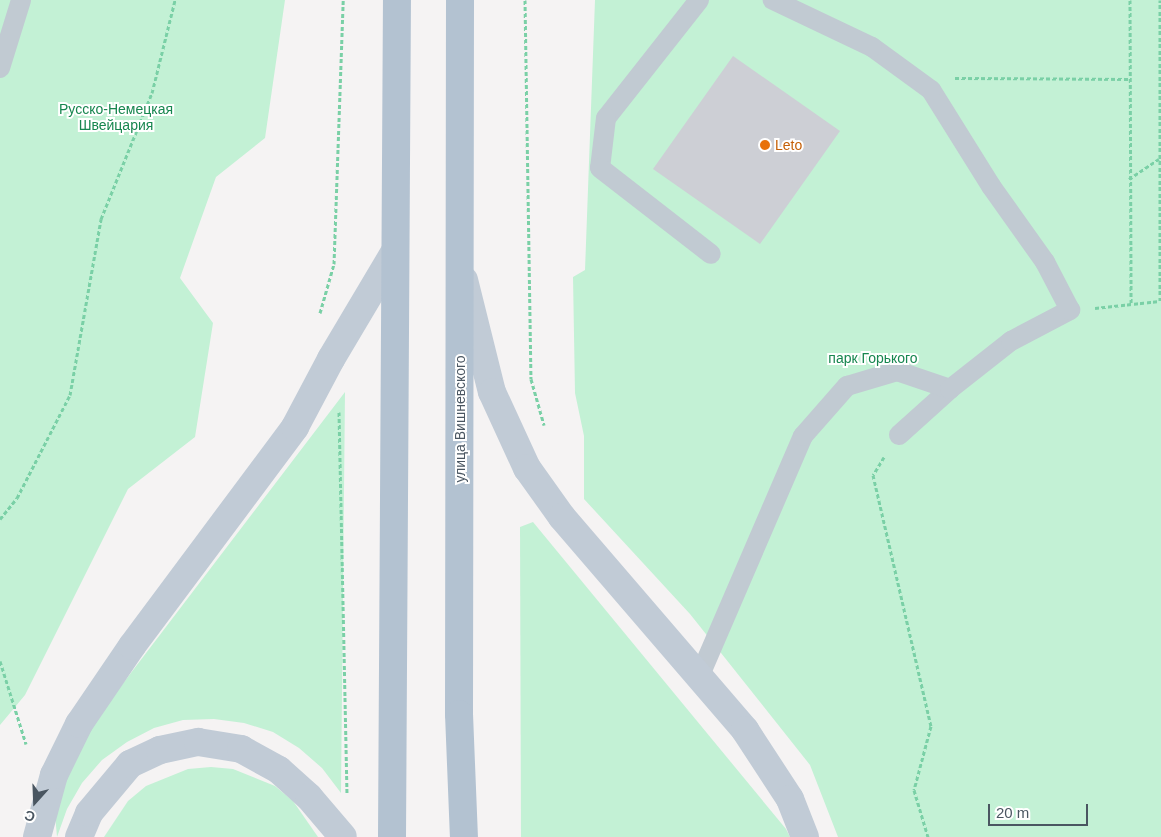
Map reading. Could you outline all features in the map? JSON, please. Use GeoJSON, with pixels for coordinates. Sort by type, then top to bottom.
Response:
{"type":"FeatureCollection","features":[{"type":"Feature","properties":{"kind":"main road"},"geometry":{"type":"LineString","coordinates":[[392,837],[397,0]]}},
{"type":"Feature","properties":{"kind":"main road","name":"улица Вишневского"},"geometry":{"type":"LineString","coordinates":[[460,0],[460,714],[464,837]]}},
{"type":"Feature","properties":{"kind":"street"},"geometry":{"type":"LineString","coordinates":[[37,837],[54,775],[79,724],[132,646],[295,427],[331,359],[394,253]]}},
{"type":"Feature","properties":{"kind":"street"},"geometry":{"type":"LineString","coordinates":[[460,262],[492,392],[527,468],[562,517],[700,675],[745,730],[790,799],[805,837]]}},
{"type":"Feature","properties":{"kind":"street"},"geometry":{"type":"LineString","coordinates":[[79,837],[89,813],[130,764],[160,750],[198,742],[241,749],[279,770],[309,796],[343,837]]}},
{"type":"Feature","properties":{"kind":"lane"},"geometry":{"type":"LineString","coordinates":[[0,68],[20,0]]}},
{"type":"Feature","properties":{"kind":"lane"},"geometry":{"type":"LineString","coordinates":[[699,0],[606,118],[600,168],[711,254]]}},
{"type":"Feature","properties":{"kind":"lane"},"geometry":{"type":"LineString","coordinates":[[773,0],[808,8],[872,47],[931,90],[991,186],[1045,262],[1070,310],[1011,341],[950,389],[899,435]]}},
{"type":"Feature","properties":{"kind":"lane"},"geometry":{"type":"LineString","coordinates":[[700,675],[802,436],[847,386],[897,371],[950,389]]}},
{"type":"Feature","properties":{"kind":"path"},"geometry":{"type":"LineString","coordinates":[[0,519],[17,498],[70,395],[101,219],[152,93],[174,0]]}},
{"type":"Feature","properties":{"kind":"path"},"geometry":{"type":"LineString","coordinates":[[319,316],[334,264],[342,0]]}},
{"type":"Feature","properties":{"kind":"path"},"geometry":{"type":"LineString","coordinates":[[525,0],[531,379],[547,435]]}},
{"type":"Feature","properties":{"kind":"path"},"geometry":{"type":"LineString","coordinates":[[1130,0],[1129,179],[1131,304]]}},
{"type":"Feature","properties":{"kind":"path"},"geometry":{"type":"LineString","coordinates":[[1160,0],[1161,302]]}},
{"type":"Feature","properties":{"kind":"path"},"geometry":{"type":"LineString","coordinates":[[915,78],[1129,79]]}},
{"type":"Feature","properties":{"kind":"path"},"geometry":{"type":"LineString","coordinates":[[1129,179],[1160,157]]}},
{"type":"Feature","properties":{"kind":"path"},"geometry":{"type":"LineString","coordinates":[[1161,296],[1161,302]]}},
{"type":"Feature","properties":{"kind":"path"},"geometry":{"type":"LineString","coordinates":[[1070,310],[1161,302]]}},
{"type":"Feature","properties":{"kind":"path"},"geometry":{"type":"LineString","coordinates":[[339,405],[348,797]]}},
{"type":"Feature","properties":{"kind":"path"},"geometry":{"type":"LineString","coordinates":[[899,435],[873,475],[932,726],[914,790],[928,837]]}},
{"type":"Feature","properties":{"kind":"path"},"geometry":{"type":"LineString","coordinates":[[0,661],[26,744]]}},
{"type":"Feature","properties":{"kind":"green space","name":"Русско-Немецкая Швейцария"},"geometry":{"type":"Polygon","coordinates":[[[0,0],[285,0],[265,138],[216,177],[180,278],[213,323],[195,437],[128,489],[25,695],[0,725],[0,0]]]}},
{"type":"Feature","properties":{"kind":"green space","name":"парк Горького"},"geometry":{"type":"Polygon","coordinates":[[[595,0],[1161,0],[1161,837],[838,837],[810,765],[690,614],[584,499],[584,436],[575,393],[573,277],[585,270],[595,0]]]}},
{"type":"Feature","properties":{"kind":"green space"},"geometry":{"type":"Polygon","coordinates":[[[345,392],[341,793],[322,768],[299,748],[273,732],[244,723],[214,719],[183,720],[154,728],[127,742],[102,760],[82,783],[67,809],[57,837],[55,814],[61,791],[92,724],[345,392]]]}},
{"type":"Feature","properties":{"kind":"green space"},"geometry":{"type":"Polygon","coordinates":[[[533,522],[786,829],[790,837],[521,837],[520,527],[533,522]]]}},
{"type":"Feature","properties":{"kind":"green space"},"geometry":{"type":"Polygon","coordinates":[[[211,767],[233,769],[275,786],[293,801],[318,837],[104,837],[128,801],[146,786],[188,769],[211,767]]]}},
{"type":"Feature","properties":{"kind":"building"},"geometry":{"type":"Polygon","coordinates":[[[733,56],[840,131],[760,244],[653,169],[733,56]]]}},
{"type":"Feature","properties":{"kind":"place","name":"Leto"},"geometry":{"type":"Point","coordinates":[765,145]}}]}
